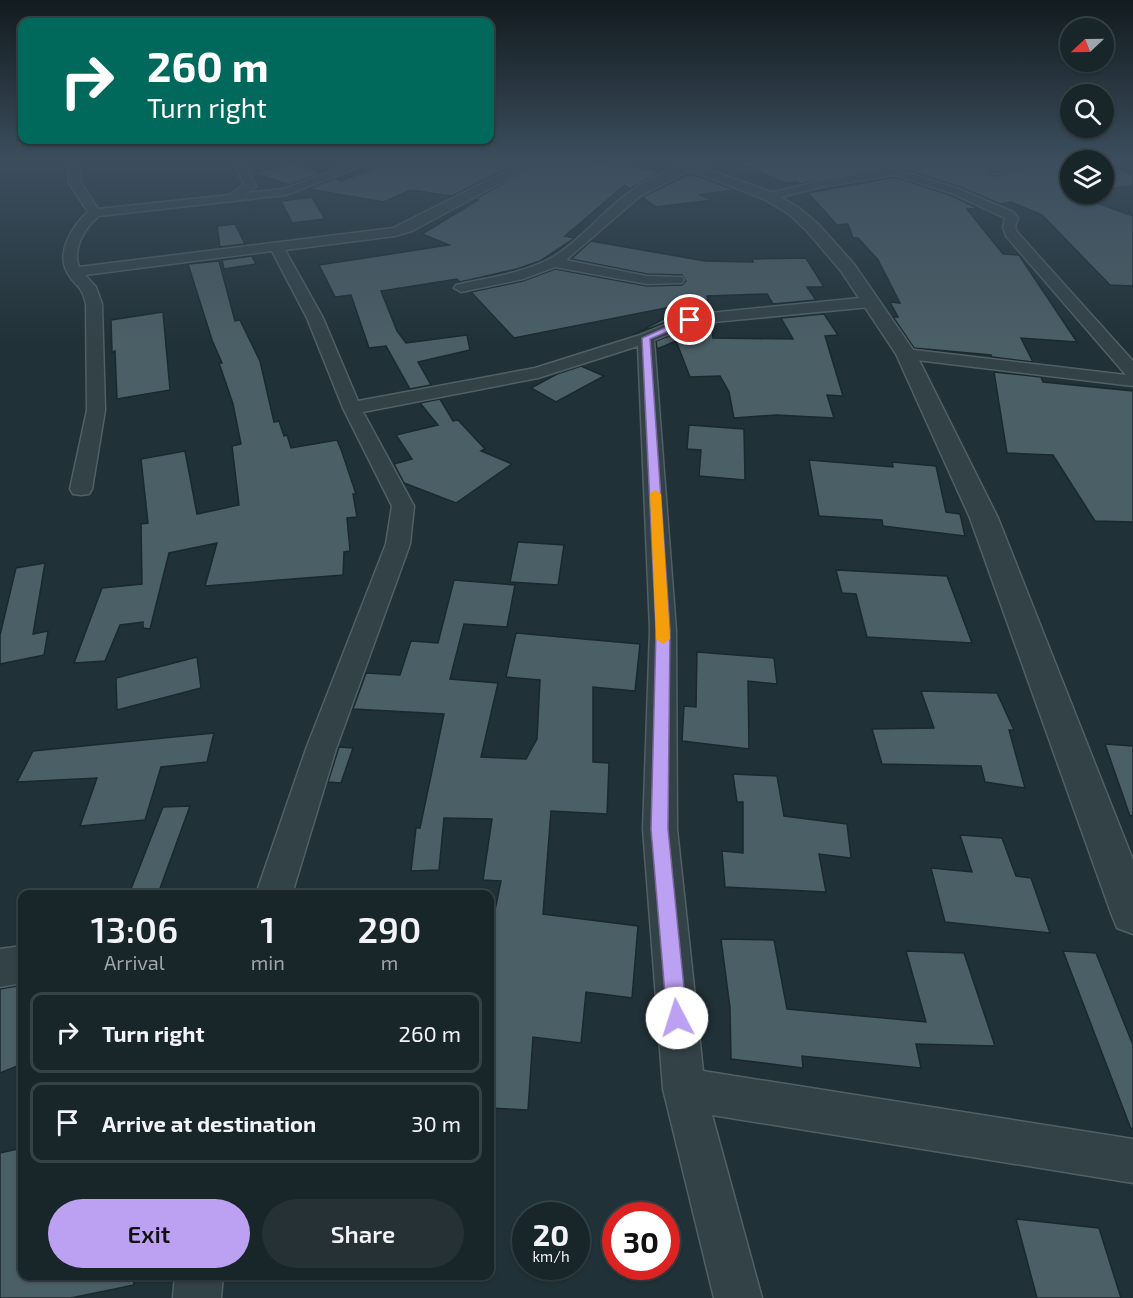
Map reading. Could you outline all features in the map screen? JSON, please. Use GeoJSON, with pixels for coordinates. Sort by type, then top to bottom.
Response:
{"type":"FeatureCollection","features":[{"type":"Feature","properties":{"kind":"street"},"geometry":{"type":"LineString","coordinates":[[81,489],[96,410],[94,304],[89,286],[74,272],[70,262],[76,233],[84,223]]}},
{"type":"Feature","properties":{"kind":"street"},"geometry":{"type":"LineString","coordinates":[[74,272],[361,237],[401,230],[416,223]]}},
{"type":"Feature","properties":{"kind":"street"},"geometry":{"type":"LineString","coordinates":[[461,288],[506,280],[552,262],[604,223]]}},
{"type":"Feature","properties":{"kind":"street"},"geometry":{"type":"LineString","coordinates":[[807,223],[848,268],[906,354],[984,518],[1108,853],[1133,913]]}},
{"type":"Feature","properties":{"kind":"street"},"geometry":{"type":"LineString","coordinates":[[1010,223],[1011,233],[1133,372]]}},
{"type":"Feature","properties":{"kind":"street"},"geometry":{"type":"LineString","coordinates":[[275,890],[321,749],[398,544],[403,506],[352,408],[315,318],[276,246]]}},
{"type":"Feature","properties":{"kind":"street"},"geometry":{"type":"LineString","coordinates":[[552,262],[647,280],[677,280]]}},
{"type":"Feature","properties":{"kind":"street"},"geometry":{"type":"LineString","coordinates":[[352,408],[538,373],[646,338],[690,320],[870,302]]}},
{"type":"Feature","properties":{"kind":"street"},"geometry":{"type":"LineString","coordinates":[[646,338],[663,630],[660,829],[684,1089],[738,1298]]}},
{"type":"Feature","properties":{"kind":"street"},"geometry":{"type":"LineString","coordinates":[[906,354],[1133,381]]}},
{"type":"Feature","properties":{"kind":"street"},"geometry":{"type":"LineString","coordinates":[[0,968],[18,966]]}},
{"type":"Feature","properties":{"kind":"street"},"geometry":{"type":"LineString","coordinates":[[684,1089],[1133,1161]]}},
{"type":"Feature","properties":{"kind":"street"},"geometry":{"type":"LineString","coordinates":[[197,1298],[199,1280]]}},
{"type":"Feature","properties":{"kind":"building"},"geometry":{"type":"Polygon","coordinates":[[[441,223],[581,223],[565,236],[575,238],[540,261],[517,269],[460,282],[457,279],[381,291],[397,331],[406,343],[467,335],[470,350],[418,362],[431,385],[410,389],[386,346],[369,348],[351,295],[335,297],[319,265],[449,245],[422,234],[441,223]]]}},
{"type":"Feature","properties":{"kind":"building"},"geometry":{"type":"Polygon","coordinates":[[[835,223],[978,223],[1003,254],[1019,255],[1077,342],[1021,338],[1033,362],[992,357],[991,355],[914,348],[893,317],[898,317],[890,302],[900,303],[878,260],[858,238],[853,238],[848,224],[837,225],[835,223]]]}},
{"type":"Feature","properties":{"kind":"building"},"geometry":{"type":"Polygon","coordinates":[[[1049,223],[1133,223],[1133,286],[1110,285],[1049,223]]]}},
{"type":"Feature","properties":{"kind":"building"},"geometry":{"type":"Polygon","coordinates":[[[235,224],[245,244],[220,247],[217,226],[235,224]]]}},
{"type":"Feature","properties":{"kind":"building"},"geometry":{"type":"Polygon","coordinates":[[[591,241],[705,261],[753,262],[752,259],[806,258],[824,287],[807,287],[816,300],[773,304],[767,294],[707,296],[709,311],[689,313],[633,335],[696,302],[514,338],[471,292],[523,281],[555,269],[647,286],[682,285],[686,281],[682,275],[647,274],[571,259],[591,241]]]}},
{"type":"Feature","properties":{"kind":"building"},"geometry":{"type":"Polygon","coordinates":[[[252,256],[256,264],[224,269],[222,260],[252,256]]]}},
{"type":"Feature","properties":{"kind":"building"},"geometry":{"type":"Polygon","coordinates":[[[219,261],[235,321],[240,320],[260,361],[274,422],[279,421],[291,448],[337,440],[342,452],[356,494],[353,494],[357,517],[347,518],[350,551],[344,552],[343,575],[205,586],[217,543],[169,553],[150,629],[143,628],[143,622],[120,625],[105,661],[74,663],[102,588],[142,584],[141,524],[148,523],[141,459],[185,451],[197,514],[239,505],[232,446],[241,444],[233,404],[219,363],[222,363],[212,340],[188,264],[219,261]]]}},
{"type":"Feature","properties":{"kind":"building"},"geometry":{"type":"Polygon","coordinates":[[[163,312],[170,390],[117,399],[111,320],[163,312]]]}},
{"type":"Feature","properties":{"kind":"building"},"geometry":{"type":"Polygon","coordinates":[[[824,314],[838,335],[825,336],[843,396],[827,395],[834,418],[776,415],[734,418],[729,392],[720,376],[690,377],[676,341],[657,349],[656,341],[694,326],[711,324],[713,338],[793,339],[781,318],[824,314]]]}},
{"type":"Feature","properties":{"kind":"building"},"geometry":{"type":"Polygon","coordinates":[[[581,366],[604,376],[556,402],[531,388],[557,374],[581,366]]]}},
{"type":"Feature","properties":{"kind":"building"},"geometry":{"type":"Polygon","coordinates":[[[994,372],[1041,377],[1043,382],[1133,391],[1133,522],[1095,521],[1053,455],[1007,453],[994,372]]]}},
{"type":"Feature","properties":{"kind":"building"},"geometry":{"type":"Polygon","coordinates":[[[440,399],[453,421],[458,420],[485,449],[481,451],[512,464],[456,503],[404,483],[394,464],[412,459],[396,435],[438,425],[420,403],[440,399]]]}},
{"type":"Feature","properties":{"kind":"building"},"geometry":{"type":"Polygon","coordinates":[[[689,425],[744,429],[745,480],[699,476],[701,450],[687,449],[689,425]]]}},
{"type":"Feature","properties":{"kind":"building"},"geometry":{"type":"Polygon","coordinates":[[[809,460],[893,467],[892,462],[936,466],[946,512],[960,514],[965,536],[883,526],[882,520],[819,516],[809,460]]]}},
{"type":"Feature","properties":{"kind":"building"},"geometry":{"type":"Polygon","coordinates":[[[518,542],[564,545],[558,585],[510,582],[518,542]]]}},
{"type":"Feature","properties":{"kind":"building"},"geometry":{"type":"Polygon","coordinates":[[[45,563],[33,634],[48,631],[44,655],[0,664],[0,635],[16,568],[45,563]]]}},
{"type":"Feature","properties":{"kind":"building"},"geometry":{"type":"Polygon","coordinates":[[[836,570],[947,576],[972,643],[867,637],[856,594],[842,593],[836,570]]]}},
{"type":"Feature","properties":{"kind":"building"},"geometry":{"type":"Polygon","coordinates":[[[454,580],[515,585],[507,627],[464,624],[450,679],[498,683],[481,757],[526,759],[537,739],[540,680],[506,677],[516,633],[640,644],[635,691],[593,687],[593,762],[609,763],[607,814],[551,811],[543,914],[638,926],[632,998],[586,992],[581,1043],[533,1037],[528,1110],[494,1108],[494,915],[501,881],[483,880],[492,819],[444,818],[439,870],[411,871],[416,828],[420,828],[444,714],[353,709],[366,673],[400,675],[411,641],[438,643],[454,580]]]}},
{"type":"Feature","properties":{"kind":"building"},"geometry":{"type":"Polygon","coordinates":[[[697,652],[774,658],[777,684],[748,681],[749,749],[682,741],[684,706],[696,707],[697,652]]]}},
{"type":"Feature","properties":{"kind":"building"},"geometry":{"type":"Polygon","coordinates":[[[197,657],[201,688],[117,710],[116,678],[197,657]]]}},
{"type":"Feature","properties":{"kind":"building"},"geometry":{"type":"Polygon","coordinates":[[[921,691],[997,693],[1014,730],[1009,730],[1025,788],[985,782],[981,766],[882,764],[872,729],[934,728],[921,691]]]}},
{"type":"Feature","properties":{"kind":"building"},"geometry":{"type":"Polygon","coordinates":[[[214,733],[207,762],[161,767],[145,820],[80,826],[97,778],[17,782],[33,751],[214,733]]]}},
{"type":"Feature","properties":{"kind":"building"},"geometry":{"type":"Polygon","coordinates":[[[1105,744],[1133,746],[1133,815],[1130,816],[1105,744]]]}},
{"type":"Feature","properties":{"kind":"building"},"geometry":{"type":"Polygon","coordinates":[[[339,747],[353,748],[341,783],[328,782],[339,747]]]}},
{"type":"Feature","properties":{"kind":"building"},"geometry":{"type":"Polygon","coordinates":[[[733,774],[777,776],[784,816],[847,824],[851,858],[819,854],[826,892],[725,887],[722,851],[743,853],[743,802],[737,802],[733,774]]]}},
{"type":"Feature","properties":{"kind":"building"},"geometry":{"type":"Polygon","coordinates":[[[190,806],[159,890],[131,890],[163,807],[190,806]]]}},
{"type":"Feature","properties":{"kind":"building"},"geometry":{"type":"Polygon","coordinates":[[[960,835],[1002,838],[1016,876],[1031,878],[1050,933],[945,922],[931,868],[972,872],[960,835]]]}},
{"type":"Feature","properties":{"kind":"building"},"geometry":{"type":"Polygon","coordinates":[[[721,939],[774,940],[787,1009],[926,1022],[906,951],[964,953],[995,1046],[916,1044],[921,1068],[802,1056],[803,1068],[731,1059],[730,1008],[721,939]]]}},
{"type":"Feature","properties":{"kind":"building"},"geometry":{"type":"Polygon","coordinates":[[[1063,951],[1096,953],[1133,1045],[1133,1128],[1131,1129],[1063,951]]]}},
{"type":"Feature","properties":{"kind":"building"},"geometry":{"type":"Polygon","coordinates":[[[18,986],[18,1066],[0,1073],[0,989],[18,986]]]}},
{"type":"Feature","properties":{"kind":"building"},"geometry":{"type":"Polygon","coordinates":[[[18,1149],[18,1280],[134,1280],[134,1285],[71,1298],[0,1298],[0,1153],[18,1149]]]}},
{"type":"Feature","properties":{"kind":"building"},"geometry":{"type":"Polygon","coordinates":[[[1016,1219],[1099,1228],[1121,1298],[1037,1298],[1016,1219]]]}},
{"type":"Feature","properties":{"kind":"slow traffic"},"geometry":{"type":"LineString","coordinates":[[655,494],[663,639]]}},
{"type":"Feature","properties":{"kind":"route"},"geometry":{"type":"LineString","coordinates":[[677,1018],[660,829],[663,630],[646,338],[690,320]]}}]}
